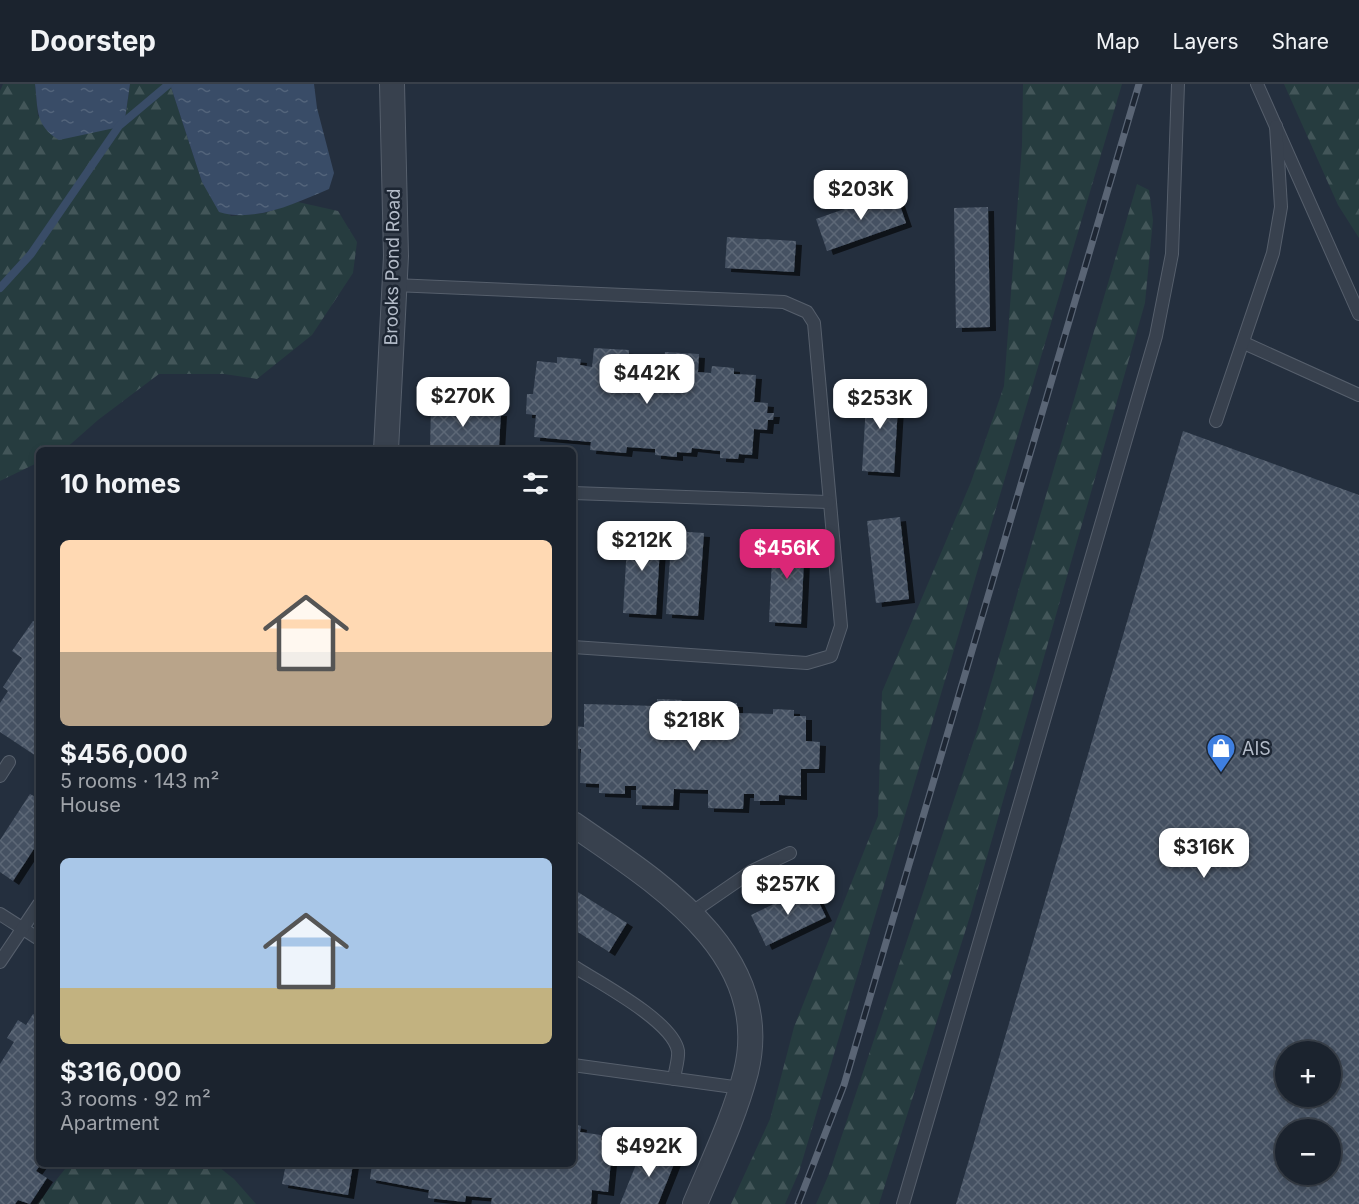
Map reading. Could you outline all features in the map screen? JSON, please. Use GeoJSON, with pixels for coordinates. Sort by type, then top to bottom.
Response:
{"type":"FeatureCollection","features":[{"type":"Feature","properties":{"kind":"street","name":"Brooks Pond Road"},"geometry":{"type":"LineString","coordinates":[[386,447],[394,285],[392,84]]}},
{"type":"Feature","properties":{"kind":"street"},"geometry":{"type":"LineString","coordinates":[[576,826],[641,872],[691,913],[731,962],[743,992],[750,1031],[746,1070],[734,1110],[695,1204]]}},
{"type":"Feature","properties":{"kind":"lane"},"geometry":{"type":"LineString","coordinates":[[903,1204],[1156,336],[1172,254],[1178,84]]}},
{"type":"Feature","properties":{"kind":"lane"},"geometry":{"type":"LineString","coordinates":[[1257,84],[1359,314]]}},
{"type":"Feature","properties":{"kind":"lane"},"geometry":{"type":"LineString","coordinates":[[1216,422],[1273,253],[1281,207],[1276,126]]}},
{"type":"Feature","properties":{"kind":"lane"},"geometry":{"type":"LineString","coordinates":[[394,285],[784,302],[807,312],[814,323],[840,626],[831,656],[807,663],[576,647]]}},
{"type":"Feature","properties":{"kind":"lane"},"geometry":{"type":"LineString","coordinates":[[1244,343],[1359,394]]}},
{"type":"Feature","properties":{"kind":"lane"},"geometry":{"type":"LineString","coordinates":[[576,493],[828,502]]}},
{"type":"Feature","properties":{"kind":"lane"},"geometry":{"type":"LineString","coordinates":[[0,776],[9,762]]}},
{"type":"Feature","properties":{"kind":"lane"},"geometry":{"type":"LineString","coordinates":[[691,913],[752,871],[790,853]]}},
{"type":"Feature","properties":{"kind":"lane"},"geometry":{"type":"LineString","coordinates":[[0,962],[36,908]]}},
{"type":"Feature","properties":{"kind":"lane"},"geometry":{"type":"LineString","coordinates":[[0,914],[36,937]]}},
{"type":"Feature","properties":{"kind":"lane"},"geometry":{"type":"LineString","coordinates":[[576,968],[656,1021],[673,1036],[678,1052],[674,1079]]}},
{"type":"Feature","properties":{"kind":"lane"},"geometry":{"type":"LineString","coordinates":[[576,1065],[741,1088]]}},
{"type":"Feature","properties":{"kind":"green space"},"geometry":{"type":"Polygon","coordinates":[[[3,84],[35,84],[38,116],[124,126],[130,84],[170,84],[202,182],[231,216],[264,213],[298,202],[338,211],[357,242],[353,273],[312,335],[257,379],[224,374],[159,374],[98,420],[67,447],[36,447],[36,463],[0,481],[0,91],[3,84]]]}},
{"type":"Feature","properties":{"kind":"green space"},"geometry":{"type":"Polygon","coordinates":[[[1023,84],[1122,84],[799,1172],[785,1204],[731,1204],[770,1119],[794,1027],[878,816],[882,692],[971,482],[1004,386],[1022,145],[1023,84]]]}},
{"type":"Feature","properties":{"kind":"green space"},"geometry":{"type":"Polygon","coordinates":[[[1284,84],[1359,84],[1359,238],[1338,205],[1284,84]]]}},
{"type":"Feature","properties":{"kind":"green space"},"geometry":{"type":"Polygon","coordinates":[[[1137,184],[1149,190],[1153,220],[1145,303],[971,913],[879,1204],[816,1204],[829,1174],[978,728],[1137,184]]]}},
{"type":"Feature","properties":{"kind":"green space"},"geometry":{"type":"Polygon","coordinates":[[[67,1167],[219,1167],[234,1179],[256,1204],[37,1204],[67,1167]]]}},
{"type":"Feature","properties":{"kind":"water"},"geometry":{"type":"Polygon","coordinates":[[[35,84],[130,84],[124,126],[59,140],[46,129],[39,116],[35,84]]]}},
{"type":"Feature","properties":{"kind":"water"},"geometry":{"type":"Polygon","coordinates":[[[170,84],[314,84],[317,108],[334,173],[329,189],[275,210],[261,213],[233,215],[219,212],[202,182],[170,84]]]}},
{"type":"Feature","properties":{"kind":"building"},"geometry":{"type":"Polygon","coordinates":[[[895,191],[906,223],[827,251],[816,219],[895,191]]]}},
{"type":"Feature","properties":{"kind":"building"},"geometry":{"type":"Polygon","coordinates":[[[988,207],[990,327],[956,328],[954,208],[988,207]]]}},
{"type":"Feature","properties":{"kind":"building"},"geometry":{"type":"Polygon","coordinates":[[[727,237],[796,241],[794,272],[725,268],[727,237]]]}},
{"type":"Feature","properties":{"kind":"building"},"geometry":{"type":"Polygon","coordinates":[[[594,348],[629,350],[628,368],[663,370],[665,352],[699,354],[698,372],[711,373],[712,366],[734,368],[734,374],[756,375],[754,402],[768,403],[767,413],[774,413],[773,420],[768,420],[767,430],[754,429],[752,455],[739,454],[738,459],[720,458],[720,451],[692,448],[691,453],[677,452],[677,457],[655,455],[655,449],[627,447],[626,453],[590,450],[591,442],[534,437],[536,415],[526,414],[527,394],[533,394],[537,361],[557,363],[557,357],[581,359],[580,365],[592,367],[594,348]]]}},
{"type":"Feature","properties":{"kind":"building"},"geometry":{"type":"Polygon","coordinates":[[[867,388],[899,390],[894,473],[862,471],[867,388]]]}},
{"type":"Feature","properties":{"kind":"building"},"geometry":{"type":"Polygon","coordinates":[[[431,405],[467,406],[467,411],[501,412],[499,447],[430,447],[431,405]]]}},
{"type":"Feature","properties":{"kind":"building","name":"AIS"},"geometry":{"type":"Polygon","coordinates":[[[1183,431],[1359,495],[1359,1204],[956,1204],[1183,431]]]}},
{"type":"Feature","properties":{"kind":"building"},"geometry":{"type":"Polygon","coordinates":[[[900,517],[909,599],[876,603],[867,521],[900,517]]]}},
{"type":"Feature","properties":{"kind":"building"},"geometry":{"type":"Polygon","coordinates":[[[628,528],[661,530],[656,615],[623,613],[628,528]]]}},
{"type":"Feature","properties":{"kind":"building"},"geometry":{"type":"Polygon","coordinates":[[[672,531],[704,533],[698,616],[666,614],[672,531]]]}},
{"type":"Feature","properties":{"kind":"building"},"geometry":{"type":"Polygon","coordinates":[[[773,537],[805,538],[801,624],[769,622],[773,537]]]}},
{"type":"Feature","properties":{"kind":"building"},"geometry":{"type":"Polygon","coordinates":[[[33,621],[36,623],[36,756],[0,732],[0,703],[8,691],[3,687],[22,658],[12,651],[33,621]]]}},
{"type":"Feature","properties":{"kind":"building"},"geometry":{"type":"Polygon","coordinates":[[[657,699],[682,700],[682,710],[710,711],[710,703],[737,703],[737,713],[773,714],[773,709],[794,710],[794,716],[806,716],[806,741],[820,742],[819,769],[801,769],[801,796],[779,795],[779,801],[754,801],[754,794],[744,794],[743,809],[708,808],[708,790],[674,789],[673,806],[636,805],[636,786],[625,786],[625,794],[599,793],[599,784],[580,783],[581,749],[576,749],[576,726],[584,727],[584,704],[657,706],[657,699]]]}},
{"type":"Feature","properties":{"kind":"building"},"geometry":{"type":"Polygon","coordinates":[[[30,794],[36,797],[36,846],[13,881],[0,872],[0,840],[30,794]]]}},
{"type":"Feature","properties":{"kind":"building"},"geometry":{"type":"Polygon","coordinates":[[[811,886],[826,917],[766,946],[751,915],[811,886]]]}},
{"type":"Feature","properties":{"kind":"building"},"geometry":{"type":"Polygon","coordinates":[[[576,891],[627,923],[609,952],[576,931],[576,891]]]}},
{"type":"Feature","properties":{"kind":"building"},"geometry":{"type":"Polygon","coordinates":[[[33,1014],[36,1016],[36,1167],[39,1167],[36,1171],[47,1178],[30,1204],[18,1200],[15,1204],[0,1204],[0,1064],[14,1042],[7,1038],[18,1020],[26,1025],[33,1014]]]}},
{"type":"Feature","properties":{"kind":"building"},"geometry":{"type":"Polygon","coordinates":[[[576,1125],[581,1126],[580,1132],[601,1135],[601,1140],[613,1141],[608,1192],[592,1190],[591,1204],[491,1204],[492,1198],[466,1196],[465,1202],[428,1198],[429,1190],[370,1179],[372,1167],[576,1167],[576,1125]]]}},
{"type":"Feature","properties":{"kind":"building"},"geometry":{"type":"Polygon","coordinates":[[[644,1145],[676,1159],[658,1204],[620,1204],[644,1145]]]}},
{"type":"Feature","properties":{"kind":"building"},"geometry":{"type":"Polygon","coordinates":[[[285,1167],[353,1167],[348,1195],[282,1184],[285,1167]]]}},
{"type":"Feature","properties":{"kind":"waterway"},"geometry":{"type":"LineString","coordinates":[[0,288],[31,254],[119,126],[169,84]]}},
{"type":"Feature","properties":{"kind":"railway"},"geometry":{"type":"LineString","coordinates":[[798,1204],[844,1085],[1139,84]]}},
{"type":"Feature","properties":{"kind":"place","name":"AIS"},"geometry":{"type":"Point","coordinates":[1221,774]}}]}
